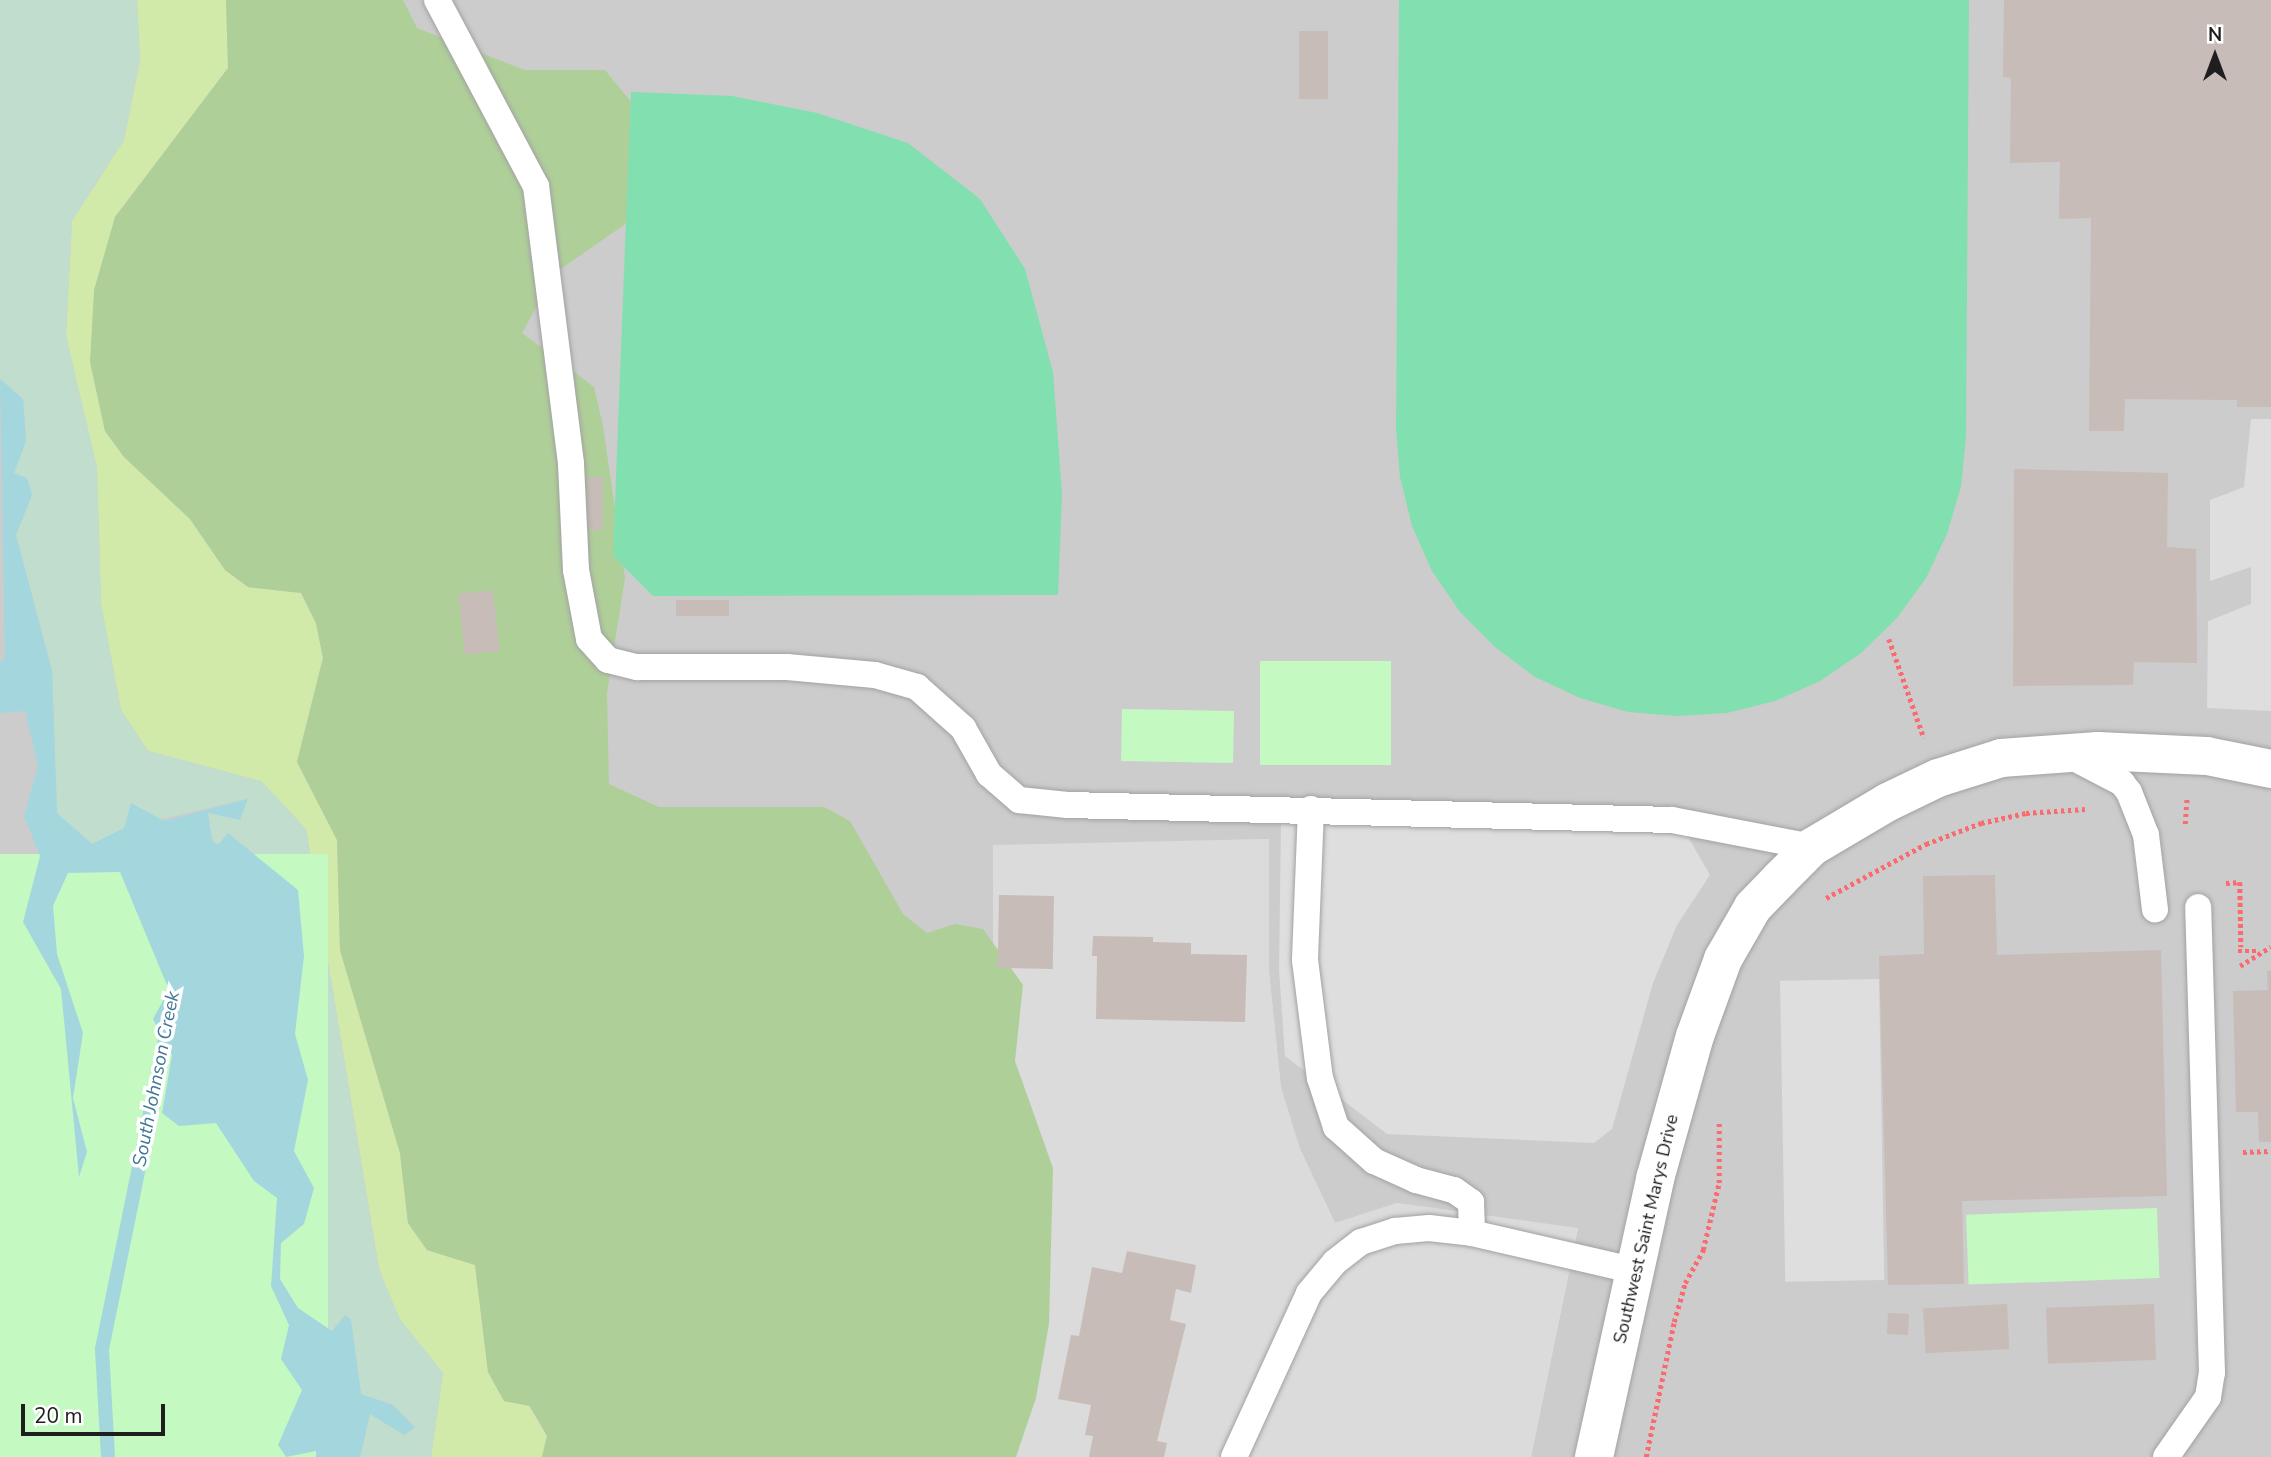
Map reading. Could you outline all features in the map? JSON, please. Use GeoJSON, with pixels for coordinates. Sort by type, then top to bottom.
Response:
{"type":"FeatureCollection","features":[{"type":"Feature","properties":{"kind":"street","name":"Southwest Saint Marys Drive"},"geometry":{"type":"LineString","coordinates":[[1594,1457],[1654,1179],[1695,1036],[1723,959],[1754,907],[1812,847],[1938,778],[2001,758],[2063,752],[2207,756],[2271,769]]}},
{"type":"Feature","properties":{"kind":"lane"},"geometry":{"type":"LineString","coordinates":[[437,0],[536,187],[571,464],[576,570],[589,639],[608,660],[637,667],[799,668],[875,675],[917,687],[963,728],[989,774],[1019,800],[1068,806],[1311,809],[1672,820],[1812,847]]}},
{"type":"Feature","properties":{"kind":"lane"},"geometry":{"type":"LineString","coordinates":[[2063,752],[2122,783],[2137,809],[2151,859],[2155,909]]}},
{"type":"Feature","properties":{"kind":"lane"},"geometry":{"type":"LineString","coordinates":[[1311,809],[1305,948],[1320,1078],[1336,1127],[1374,1161],[1416,1180],[1454,1190],[1471,1202],[1472,1233]]}},
{"type":"Feature","properties":{"kind":"lane"},"geometry":{"type":"LineString","coordinates":[[2166,1457],[2208,1397],[2212,1373],[2198,907]]}},
{"type":"Feature","properties":{"kind":"lane"},"geometry":{"type":"LineString","coordinates":[[1234,1457],[1308,1293],[1335,1262],[1361,1242],[1395,1231],[1429,1228],[1472,1233],[1636,1271]]}},
{"type":"Feature","properties":{"kind":"path"},"geometry":{"type":"LineString","coordinates":[[2185,831],[2184,809],[2188,794]]}},
{"type":"Feature","properties":{"kind":"path"},"geometry":{"type":"LineString","coordinates":[[1824,900],[1926,844],[1981,823],[2068,809],[2184,809]]}},
{"type":"Feature","properties":{"kind":"path"},"geometry":{"type":"LineString","coordinates":[[2212,883],[2240,882],[2241,951]]}},
{"type":"Feature","properties":{"kind":"path"},"geometry":{"type":"LineString","coordinates":[[1646,1457],[1674,1322],[1685,1283],[1703,1250],[1719,1183],[1719,1109]]}},
{"type":"Feature","properties":{"kind":"path"},"geometry":{"type":"LineString","coordinates":[[2232,1152],[2271,1152]]}},
{"type":"Feature","properties":{"kind":"shaded area"},"geometry":{"type":"Polygon","coordinates":[[[0,0],[2271,0],[2271,1457],[1531,1457],[1578,1228],[1397,1203],[1335,1223],[1300,1149],[1281,1088],[1269,972],[1269,839],[993,845],[994,1457],[328,1457],[0,859],[0,0]]]}},
{"type":"Feature","properties":{"kind":"shaded area"},"geometry":{"type":"Polygon","coordinates":[[[2251,419],[2271,419],[2271,711],[2207,708],[2208,621],[2251,604],[2251,567],[2210,581],[2210,500],[2244,487],[2251,419]]]}},
{"type":"Feature","properties":{"kind":"shaded area"},"geometry":{"type":"Polygon","coordinates":[[[1281,822],[1547,825],[1687,835],[1710,875],[1677,925],[1653,983],[1612,1129],[1594,1143],[1387,1134],[1285,1056],[1279,970],[1281,822]]]}},
{"type":"Feature","properties":{"kind":"shaded area"},"geometry":{"type":"Polygon","coordinates":[[[1270,839],[1269,972],[1281,1088],[1300,1149],[1335,1223],[1397,1203],[1578,1227],[1531,1457],[994,1457],[993,844],[1270,839]]]}},
{"type":"Feature","properties":{"kind":"shaded area"},"geometry":{"type":"Polygon","coordinates":[[[1879,979],[1884,1280],[1785,1282],[1780,981],[1879,979]]]}},
{"type":"Feature","properties":{"kind":"green space"},"geometry":{"type":"Polygon","coordinates":[[[0,0],[137,0],[140,60],[124,140],[72,221],[66,336],[97,468],[101,604],[121,710],[148,751],[261,781],[306,829],[379,1269],[399,1318],[443,1373],[431,1457],[360,1457],[370,1414],[404,1435],[415,1427],[393,1405],[361,1394],[351,1321],[345,1315],[332,1331],[297,1308],[228,834],[218,845],[212,840],[208,813],[247,799],[124,828],[92,844],[57,813],[52,671],[16,535],[32,495],[14,473],[26,441],[23,399],[0,379],[0,0]]]}},
{"type":"Feature","properties":{"kind":"green space"},"geometry":{"type":"Polygon","coordinates":[[[137,0],[226,0],[228,68],[115,217],[90,362],[105,431],[124,457],[190,519],[225,570],[248,587],[301,593],[316,623],[323,658],[297,762],[337,840],[340,950],[400,1153],[408,1223],[427,1250],[475,1265],[488,1372],[504,1401],[529,1406],[547,1436],[542,1457],[431,1457],[443,1373],[399,1318],[379,1269],[306,829],[261,781],[148,751],[121,710],[101,604],[97,468],[66,336],[72,221],[124,140],[140,60],[137,0]]]}},
{"type":"Feature","properties":{"kind":"green space"},"geometry":{"type":"Polygon","coordinates":[[[226,0],[403,0],[417,28],[525,70],[605,70],[649,124],[642,198],[624,225],[555,273],[522,333],[594,387],[603,426],[625,578],[607,693],[609,784],[659,807],[824,807],[850,821],[903,914],[927,933],[955,924],[983,929],[1023,985],[1015,1061],[1053,1168],[1049,1324],[1036,1398],[1016,1457],[542,1457],[547,1436],[530,1406],[504,1401],[488,1372],[475,1265],[427,1250],[408,1223],[400,1153],[340,950],[337,840],[297,762],[323,658],[316,623],[301,593],[248,587],[225,570],[190,519],[124,457],[105,431],[90,362],[94,290],[115,217],[228,68],[226,0]]]}},
{"type":"Feature","properties":{"kind":"green space"},"geometry":{"type":"Polygon","coordinates":[[[1399,0],[1969,0],[1966,437],[1961,486],[1947,534],[1926,578],[1897,618],[1861,653],[1820,681],[1775,701],[1727,713],[1677,716],[1628,712],[1580,698],[1535,677],[1495,647],[1460,612],[1432,571],[1412,526],[1400,477],[1396,429],[1399,0]]]}},
{"type":"Feature","properties":{"kind":"green space"},"geometry":{"type":"Polygon","coordinates":[[[631,92],[732,96],[817,113],[908,143],[980,199],[1025,269],[1053,372],[1062,494],[1058,595],[653,596],[613,556],[631,92]]]}},
{"type":"Feature","properties":{"kind":"green space"},"geometry":{"type":"Polygon","coordinates":[[[1260,661],[1391,661],[1391,765],[1260,765],[1260,661]]]}},
{"type":"Feature","properties":{"kind":"green space"},"geometry":{"type":"Polygon","coordinates":[[[1122,709],[1234,711],[1233,763],[1121,761],[1122,709]]]}},
{"type":"Feature","properties":{"kind":"green space"},"geometry":{"type":"Polygon","coordinates":[[[0,854],[328,854],[328,1457],[0,1457],[0,854]]]}},
{"type":"Feature","properties":{"kind":"green space"},"geometry":{"type":"Polygon","coordinates":[[[2157,1208],[2159,1278],[1969,1285],[1966,1215],[2157,1208]]]}},
{"type":"Feature","properties":{"kind":"water"},"geometry":{"type":"Polygon","coordinates":[[[0,379],[23,399],[26,441],[14,473],[27,478],[32,495],[16,535],[52,671],[57,813],[92,844],[124,828],[131,803],[164,821],[248,799],[240,820],[208,813],[212,840],[218,845],[228,833],[298,890],[304,956],[295,1034],[308,1080],[294,1151],[314,1188],[304,1224],[281,1243],[280,1279],[298,1308],[332,1331],[346,1315],[351,1320],[361,1394],[393,1405],[415,1428],[404,1435],[370,1414],[360,1457],[316,1457],[316,1451],[286,1457],[278,1445],[302,1390],[281,1359],[289,1325],[271,1286],[277,1198],[254,1181],[216,1123],[179,1126],[162,1113],[172,1055],[153,1019],[169,990],[120,872],[68,873],[53,906],[57,954],[83,1033],[73,1098],[87,1152],[79,1177],[61,989],[23,922],[40,856],[24,816],[38,766],[25,711],[0,713],[0,662],[5,659],[0,379]]]}},
{"type":"Feature","properties":{"kind":"building"},"geometry":{"type":"Polygon","coordinates":[[[2004,0],[2271,0],[2271,407],[2237,407],[2237,400],[2125,399],[2124,431],[2089,431],[2091,218],[2059,219],[2060,162],[2010,163],[2011,78],[2003,77],[2004,0]]]}},
{"type":"Feature","properties":{"kind":"building"},"geometry":{"type":"Polygon","coordinates":[[[1299,31],[1328,31],[1328,99],[1299,99],[1299,31]]]}},
{"type":"Feature","properties":{"kind":"building"},"geometry":{"type":"Polygon","coordinates":[[[2014,469],[2168,473],[2167,547],[2196,549],[2197,663],[2134,662],[2133,685],[2013,686],[2014,469]]]}},
{"type":"Feature","properties":{"kind":"building"},"geometry":{"type":"Polygon","coordinates":[[[587,477],[603,477],[603,530],[587,530],[587,477]]]}},
{"type":"Feature","properties":{"kind":"building"},"geometry":{"type":"Polygon","coordinates":[[[493,590],[499,651],[465,654],[458,594],[493,590]]]}},
{"type":"Feature","properties":{"kind":"building"},"geometry":{"type":"Polygon","coordinates":[[[676,600],[729,600],[729,616],[676,616],[676,600]]]}},
{"type":"Feature","properties":{"kind":"building"},"geometry":{"type":"Polygon","coordinates":[[[1995,875],[1997,955],[2161,950],[2167,1196],[1962,1201],[1964,1284],[1888,1285],[1879,956],[1924,954],[1923,876],[1995,875]]]}},
{"type":"Feature","properties":{"kind":"building"},"geometry":{"type":"Polygon","coordinates":[[[999,895],[1054,896],[1053,969],[998,968],[999,895]]]}},
{"type":"Feature","properties":{"kind":"building"},"geometry":{"type":"Polygon","coordinates":[[[1093,936],[1153,937],[1153,942],[1191,943],[1191,954],[1247,955],[1245,1022],[1096,1019],[1097,956],[1092,956],[1093,936]]]}},
{"type":"Feature","properties":{"kind":"building"},"geometry":{"type":"Polygon","coordinates":[[[2267,971],[2271,971],[2271,1142],[2259,1142],[2258,1112],[2236,1112],[2233,991],[2268,990],[2267,971]]]}},
{"type":"Feature","properties":{"kind":"building"},"geometry":{"type":"Polygon","coordinates":[[[1127,1251],[1196,1265],[1191,1293],[1176,1289],[1170,1320],[1186,1324],[1157,1441],[1167,1443],[1164,1457],[1089,1457],[1093,1436],[1085,1435],[1091,1405],[1058,1399],[1071,1335],[1079,1336],[1092,1267],[1122,1273],[1127,1251]]]}},
{"type":"Feature","properties":{"kind":"building"},"geometry":{"type":"Polygon","coordinates":[[[2007,1304],[2009,1349],[1925,1353],[1923,1308],[2007,1304]]]}},
{"type":"Feature","properties":{"kind":"building"},"geometry":{"type":"Polygon","coordinates":[[[2154,1304],[2156,1360],[2048,1364],[2046,1308],[2154,1304]]]}},
{"type":"Feature","properties":{"kind":"building"},"geometry":{"type":"Polygon","coordinates":[[[1888,1313],[1909,1314],[1908,1335],[1887,1334],[1888,1313]]]}},
{"type":"Feature","properties":{"kind":"waterway","name":"South Johnson Creek"},"geometry":{"type":"LineString","coordinates":[[108,1457],[102,1349],[168,1024]]}}]}
